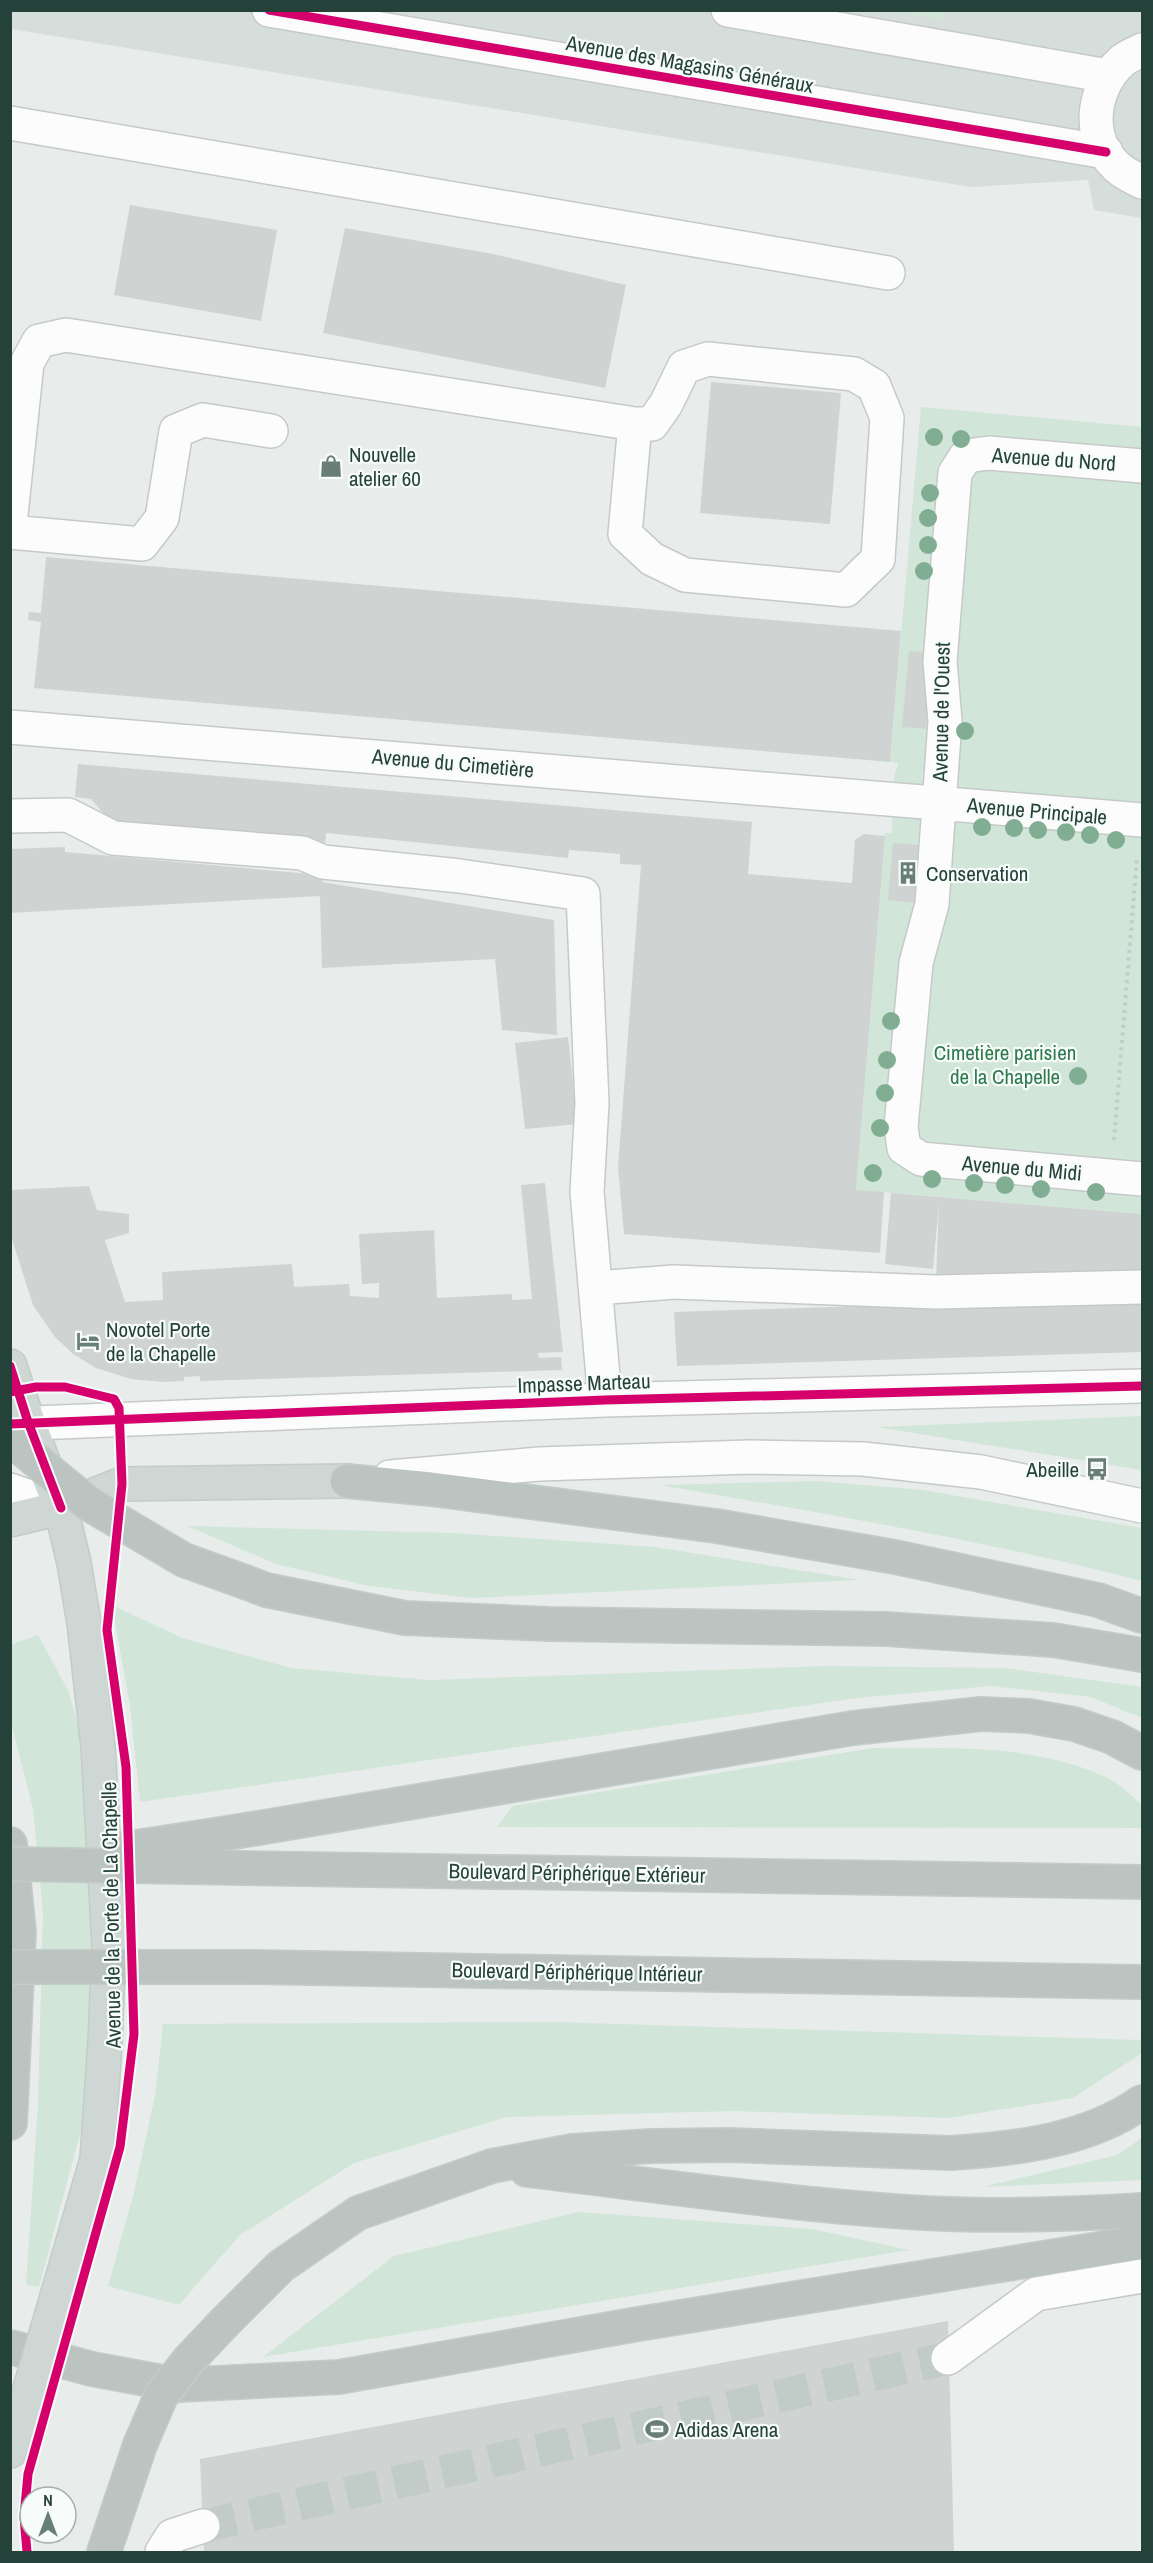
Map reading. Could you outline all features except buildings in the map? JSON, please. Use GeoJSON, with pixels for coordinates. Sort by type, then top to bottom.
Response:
{"type":"FeatureCollection","features":[{"type":"Feature","properties":{"kind":"highway"},"geometry":{"type":"LineString","coordinates":[[16,1428],[89,1504],[184,1560],[266,1590],[405,1618],[560,1624],[886,1629],[1053,1641],[1143,1655]]}},
{"type":"Feature","properties":{"kind":"highway"},"geometry":{"type":"LineString","coordinates":[[347,1480],[716,1526],[895,1557],[1098,1600],[1143,1616]]}},
{"type":"Feature","properties":{"kind":"highway"},"geometry":{"type":"LineString","coordinates":[[10,2123],[19,1932],[16,1858],[240,1831],[853,1728],[981,1714],[1029,1716],[1074,1724],[1112,1737],[1143,1753]]}},
{"type":"Feature","properties":{"kind":"highway","name":"Boulevard Périphérique Extérieur"},"geometry":{"type":"LineString","coordinates":[[16,1858],[244,1868],[1143,1882]]}},
{"type":"Feature","properties":{"kind":"highway","name":"Boulevard Périphérique Intérieur"},"geometry":{"type":"LineString","coordinates":[[10,1967],[249,1967],[1143,1982]]}},
{"type":"Feature","properties":{"kind":"highway"},"geometry":{"type":"LineString","coordinates":[[104,2553],[140,2445],[161,2396],[188,2361],[282,2266],[358,2213],[492,2166],[573,2151],[651,2146],[729,2145],[951,2153],[979,2151],[1061,2137],[1098,2126],[1143,2102]]}},
{"type":"Feature","properties":{"kind":"highway"},"geometry":{"type":"LineString","coordinates":[[492,2166],[818,2204],[908,2212],[1143,2210]]}},
{"type":"Feature","properties":{"kind":"highway"},"geometry":{"type":"LineString","coordinates":[[10,2347],[92,2369],[178,2385],[339,2377],[638,2324],[1143,2242]]}},
{"type":"Feature","properties":{"kind":"main road","name":"Avenue de la Porte de La Chapelle"},"geometry":{"type":"LineString","coordinates":[[10,2451],[97,2159],[109,1944],[98,1746],[84,1623],[74,1563],[61,1508],[16,1428],[14,1376]]}},
{"type":"Feature","properties":{"kind":"main road"},"geometry":{"type":"LineString","coordinates":[[10,1520],[61,1508],[122,1484],[347,1480]]}},
{"type":"Feature","properties":{"kind":"street","name":"Avenue des Magasins Généraux"},"geometry":{"type":"LineString","coordinates":[[269,10],[1106,152]]}},
{"type":"Feature","properties":{"kind":"street"},"geometry":{"type":"LineString","coordinates":[[728,10],[1108,76]]}},
{"type":"Feature","properties":{"kind":"street"},"geometry":{"type":"LineString","coordinates":[[1143,50],[1124,59],[1108,76],[1099,94],[1095,113],[1098,134],[1106,152],[1121,170],[1143,182]]}},
{"type":"Feature","properties":{"kind":"street"},"geometry":{"type":"LineString","coordinates":[[10,123],[888,273]]}},
{"type":"Feature","properties":{"kind":"street"},"geometry":{"type":"LineString","coordinates":[[10,524],[27,363],[39,341],[66,335],[635,424],[652,424],[666,404],[684,367],[708,359],[854,374],[874,386],[886,418],[878,560],[846,590],[685,575],[652,559],[625,534],[635,424]]}},
{"type":"Feature","properties":{"kind":"street"},"geometry":{"type":"LineString","coordinates":[[10,532],[142,544],[162,518],[176,431],[203,420],[272,431]]}},
{"type":"Feature","properties":{"kind":"street","name":"Avenue du Nord"},"geometry":{"type":"LineString","coordinates":[[966,456],[988,453],[1143,466]]}},
{"type":"Feature","properties":{"kind":"street","name":"Avenue de l'Ouest"},"geometry":{"type":"LineString","coordinates":[[904,1148],[901,1127],[916,963],[932,904],[940,803],[945,721],[940,662],[955,473],[966,456]]}},
{"type":"Feature","properties":{"kind":"street","name":"Avenue du Cimetière"},"geometry":{"type":"LineString","coordinates":[[10,727],[896,799]]}},
{"type":"Feature","properties":{"kind":"street","name":"Avenue Principale"},"geometry":{"type":"LineString","coordinates":[[896,799],[1141,820]]}},
{"type":"Feature","properties":{"kind":"street"},"geometry":{"type":"LineString","coordinates":[[10,816],[68,815],[113,838],[302,854],[323,862],[460,876],[583,894],[592,1103],[587,1192],[605,1400]]}},
{"type":"Feature","properties":{"kind":"street","name":"Avenue du Midi"},"geometry":{"type":"LineString","coordinates":[[904,1148],[921,1159],[1127,1177]]}},
{"type":"Feature","properties":{"kind":"street"},"geometry":{"type":"LineString","coordinates":[[596,1288],[674,1282],[936,1292],[1143,1287]]}},
{"type":"Feature","properties":{"kind":"street","name":"Impasse Marteau"},"geometry":{"type":"LineString","coordinates":[[16,1428],[119,1421],[605,1400],[1143,1386]]}},
{"type":"Feature","properties":{"kind":"street"},"geometry":{"type":"LineString","coordinates":[[347,1480],[539,1464],[749,1457],[864,1459],[981,1472],[1143,1506]]}},
{"type":"Feature","properties":{"kind":"street"},"geometry":{"type":"LineString","coordinates":[[10,1490],[61,1508]]}},
{"type":"Feature","properties":{"kind":"street"},"geometry":{"type":"LineString","coordinates":[[10,1507],[61,1508]]}},
{"type":"Feature","properties":{"kind":"street"},"geometry":{"type":"LineString","coordinates":[[948,2358],[1036,2294],[1143,2276]]}},
{"type":"Feature","properties":{"kind":"street"},"geometry":{"type":"LineString","coordinates":[[162,2553],[172,2536],[203,2526]]}},
{"type":"Feature","properties":{"kind":"path"},"geometry":{"type":"LineString","coordinates":[[1127,1177],[1141,820]]}},
{"type":"Feature","properties":{"kind":"shaded area"},"geometry":{"type":"Polygon","coordinates":[[[10,11],[1142,11],[1142,218],[1094,210],[1088,180],[971,187],[11,29],[10,11]]]}},
{"type":"Feature","properties":{"kind":"green space"},"geometry":{"type":"Polygon","coordinates":[[[891,11],[945,11],[945,20],[891,11]]]}},
{"type":"Feature","properties":{"kind":"green space","name":"Cimetière parisien de la Chapelle"},"geometry":{"type":"Polygon","coordinates":[[[921,407],[1142,427],[1142,1214],[856,1190],[885,833],[892,833],[894,778],[898,763],[890,762],[921,407]]]}},
{"type":"Feature","properties":{"kind":"green space"},"geometry":{"type":"Polygon","coordinates":[[[1142,1416],[1142,1470],[877,1427],[1142,1416]]]}},
{"type":"Feature","properties":{"kind":"green space"},"geometry":{"type":"Polygon","coordinates":[[[816,1481],[923,1490],[1142,1528],[1142,1581],[962,1540],[659,1485],[816,1481]]]}},
{"type":"Feature","properties":{"kind":"green space"},"geometry":{"type":"Polygon","coordinates":[[[187,1526],[454,1533],[655,1547],[860,1580],[471,1598],[369,1586],[276,1564],[187,1526]]]}},
{"type":"Feature","properties":{"kind":"green space"},"geometry":{"type":"Polygon","coordinates":[[[112,1605],[182,1638],[291,1668],[429,1680],[826,1666],[1005,1668],[1142,1687],[1142,1718],[1091,1697],[991,1686],[857,1698],[140,1802],[130,1706],[112,1605]]]}},
{"type":"Feature","properties":{"kind":"green space"},"geometry":{"type":"Polygon","coordinates":[[[38,1635],[69,1692],[84,1746],[102,1913],[83,2123],[39,2287],[26,2285],[38,2104],[43,1913],[33,1809],[11,1722],[10,1645],[38,1635]]]}},
{"type":"Feature","properties":{"kind":"green space"},"geometry":{"type":"Polygon","coordinates":[[[873,1748],[991,1750],[1021,1753],[1078,1766],[1111,1780],[1142,1805],[1142,1828],[497,1827],[512,1806],[873,1748]]]}},
{"type":"Feature","properties":{"kind":"green space"},"geometry":{"type":"Polygon","coordinates":[[[554,2022],[1142,2040],[1142,2053],[1073,2098],[949,2118],[735,2111],[507,2117],[354,2163],[240,2235],[179,2305],[108,2286],[134,2192],[155,2096],[163,2024],[554,2022]]]}},
{"type":"Feature","properties":{"kind":"green space"},"geometry":{"type":"Polygon","coordinates":[[[1142,2138],[1142,2180],[982,2187],[1117,2155],[1142,2138]]]}},
{"type":"Feature","properties":{"kind":"green space"},"geometry":{"type":"Polygon","coordinates":[[[578,2212],[812,2229],[909,2250],[263,2357],[394,2256],[578,2212]]]}},
{"type":"Feature","properties":{"kind":"tunnel"},"geometry":{"type":"LineString","coordinates":[[203,2526],[948,2358]]}},
{"type":"Feature","properties":{"kind":"cycle path"},"geometry":{"type":"LineString","coordinates":[[269,10],[1106,152]]}},
{"type":"Feature","properties":{"kind":"cycle path"},"geometry":{"type":"LineString","coordinates":[[10,1366],[28,1422],[61,1508]]}},
{"type":"Feature","properties":{"kind":"cycle path"},"geometry":{"type":"LineString","coordinates":[[10,1424],[605,1400],[1142,1386]]}},
{"type":"Feature","properties":{"kind":"cycle path"},"geometry":{"type":"LineString","coordinates":[[10,1392],[36,1387],[65,1387],[114,1399],[119,1408],[122,1484],[107,1630],[126,1767],[134,2034],[120,2147],[28,2474],[24,2517],[27,2552]]}},
{"type":"Feature","properties":{"kind":"place","name":"Nouvelle atelier 60"},"geometry":{"type":"Point","coordinates":[331,466]}},
{"type":"Feature","properties":{"kind":"place","name":"Conservation"},"geometry":{"type":"Point","coordinates":[908,873]}},
{"type":"Feature","properties":{"kind":"place","name":"Novotel Porte de la Chapelle"},"geometry":{"type":"Point","coordinates":[88,1341]}},
{"type":"Feature","properties":{"kind":"place","name":"Abeille"},"geometry":{"type":"Point","coordinates":[1097,1469]}},
{"type":"Feature","properties":{"kind":"place","name":"Adidas Arena"},"geometry":{"type":"Point","coordinates":[657,2429]}}]}
